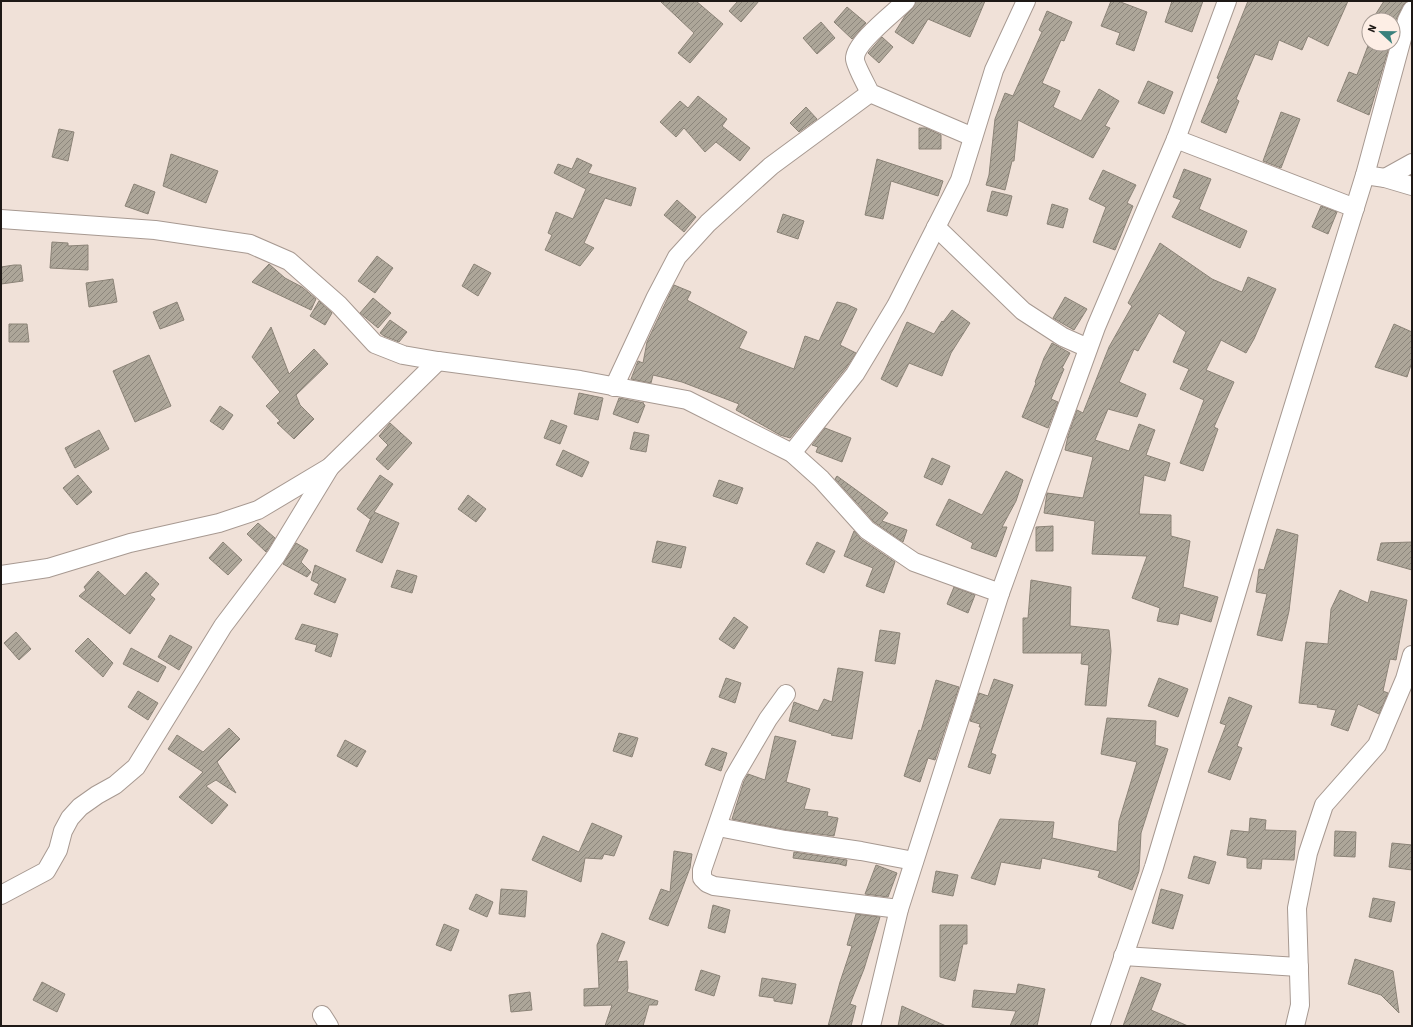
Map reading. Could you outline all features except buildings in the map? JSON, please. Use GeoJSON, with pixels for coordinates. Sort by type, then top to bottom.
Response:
{"type":"FeatureCollection","features":[{"type":"Feature","properties":{"kind":"street"},"geometry":{"type":"LineString","coordinates":[[906,1],[864,39],[858,48],[855,59],[870,93],[973,137]]}},
{"type":"Feature","properties":{"kind":"street"},"geometry":{"type":"LineString","coordinates":[[792,453],[855,374],[896,306],[960,180],[994,70],[1026,1]]}},
{"type":"Feature","properties":{"kind":"street"},"geometry":{"type":"LineString","coordinates":[[871,1026],[899,909],[1000,593],[1088,348],[1176,139],[1227,1]]}},
{"type":"Feature","properties":{"kind":"street"},"geometry":{"type":"LineString","coordinates":[[1100,1026],[1154,867],[1258,521],[1365,175],[1407,20],[1412,10]]}},
{"type":"Feature","properties":{"kind":"street"},"geometry":{"type":"LineString","coordinates":[[614,387],[655,299],[677,257],[708,223],[771,166],[870,93]]}},
{"type":"Feature","properties":{"kind":"street"},"geometry":{"type":"LineString","coordinates":[[1176,139],[1355,208]]}},
{"type":"Feature","properties":{"kind":"street"},"geometry":{"type":"LineString","coordinates":[[1386,178],[1412,163]]}},
{"type":"Feature","properties":{"kind":"street"},"geometry":{"type":"LineString","coordinates":[[1365,175],[1386,178],[1412,186]]}},
{"type":"Feature","properties":{"kind":"street"},"geometry":{"type":"LineString","coordinates":[[1,219],[155,230],[250,244],[289,261],[339,305],[375,344],[403,355],[580,380],[688,400],[792,453],[821,479],[867,530],[914,562],[1000,593]]}},
{"type":"Feature","properties":{"kind":"street"},"geometry":{"type":"LineString","coordinates":[[936,227],[1023,311],[1063,337],[1088,348]]}},
{"type":"Feature","properties":{"kind":"street"},"geometry":{"type":"LineString","coordinates":[[1,575],[48,568],[130,543],[219,523],[258,510],[330,467],[438,361]]}},
{"type":"Feature","properties":{"kind":"street"},"geometry":{"type":"LineString","coordinates":[[1,895],[46,871],[58,850],[63,831],[70,818],[80,807],[115,785],[136,767],[223,626],[276,556],[330,467]]}},
{"type":"Feature","properties":{"kind":"street"},"geometry":{"type":"LineString","coordinates":[[1294,1026],[1300,1005],[1296,908],[1308,853],[1324,805],[1377,745],[1405,679],[1412,655]]}},
{"type":"Feature","properties":{"kind":"street"},"geometry":{"type":"LineString","coordinates":[[786,694],[768,720],[734,777],[702,870],[702,878],[707,883],[714,886],[899,909]]}},
{"type":"Feature","properties":{"kind":"street"},"geometry":{"type":"LineString","coordinates":[[718,827],[785,840],[861,850],[914,861]]}},
{"type":"Feature","properties":{"kind":"street"},"geometry":{"type":"LineString","coordinates":[[1123,956],[1299,967]]}}]}
